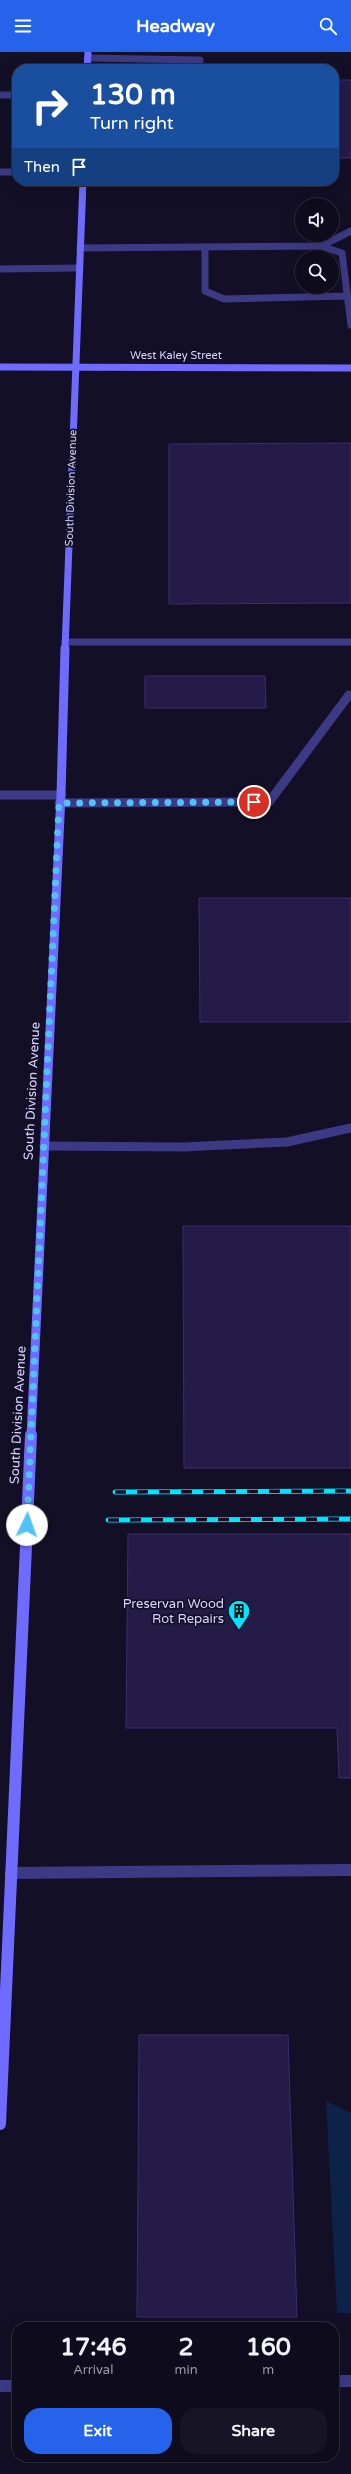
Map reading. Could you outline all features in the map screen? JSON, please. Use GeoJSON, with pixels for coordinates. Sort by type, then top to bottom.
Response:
{"type":"FeatureCollection","features":[{"type":"Feature","properties":{"kind":"street","name":"South Division Avenue"},"geometry":{"type":"LineString","coordinates":[[0,2124],[60,799],[83,186]]}},
{"type":"Feature","properties":{"kind":"street","name":"West Kaley Street"},"geometry":{"type":"LineString","coordinates":[[0,367],[76,366],[351,368]]}},
{"type":"Feature","properties":{"kind":"lane"},"geometry":{"type":"LineString","coordinates":[[88,55],[200,60],[200,64]]}},
{"type":"Feature","properties":{"kind":"lane"},"geometry":{"type":"LineString","coordinates":[[0,95],[12,95]]}},
{"type":"Feature","properties":{"kind":"lane"},"geometry":{"type":"LineString","coordinates":[[0,172],[12,172]]}},
{"type":"Feature","properties":{"kind":"lane"},"geometry":{"type":"LineString","coordinates":[[321,246],[336,237],[351,232]]}},
{"type":"Feature","properties":{"kind":"lane"},"geometry":{"type":"LineString","coordinates":[[80,248],[321,246],[342,253],[351,325]]}},
{"type":"Feature","properties":{"kind":"lane"},"geometry":{"type":"LineString","coordinates":[[205,248],[205,292],[224,299],[347,296]]}},
{"type":"Feature","properties":{"kind":"lane"},"geometry":{"type":"LineString","coordinates":[[0,269],[80,268]]}},
{"type":"Feature","properties":{"kind":"lane"},"geometry":{"type":"LineString","coordinates":[[65,642],[351,642]]}},
{"type":"Feature","properties":{"kind":"lane"},"geometry":{"type":"LineString","coordinates":[[0,795],[60,799],[268,802],[349,694]]}},
{"type":"Feature","properties":{"kind":"lane"},"geometry":{"type":"LineString","coordinates":[[44,1146],[183,1147],[287,1142],[351,1128]]}},
{"type":"Feature","properties":{"kind":"lane"},"geometry":{"type":"LineString","coordinates":[[11,1873],[351,1870]]}},
{"type":"Feature","properties":{"kind":"lane"},"geometry":{"type":"LineString","coordinates":[[339,2381],[351,2381]]}},
{"type":"Feature","properties":{"kind":"lane"},"geometry":{"type":"LineString","coordinates":[[0,2386],[12,2386]]}},
{"type":"Feature","properties":{"kind":"water"},"geometry":{"type":"Polygon","coordinates":[[[326,2101],[351,2113],[351,2313],[337,2313],[326,2101]]]}},
{"type":"Feature","properties":{"kind":"building"},"geometry":{"type":"Polygon","coordinates":[[[339,80],[351,80],[351,158],[339,158],[339,80]]]}},
{"type":"Feature","properties":{"kind":"building"},"geometry":{"type":"Polygon","coordinates":[[[351,443],[351,603],[169,604],[169,444],[351,443]]]}},
{"type":"Feature","properties":{"kind":"building"},"geometry":{"type":"Polygon","coordinates":[[[145,676],[265,676],[266,708],[145,708],[145,676]]]}},
{"type":"Feature","properties":{"kind":"building"},"geometry":{"type":"Polygon","coordinates":[[[199,898],[351,898],[351,1022],[200,1022],[199,898]]]}},
{"type":"Feature","properties":{"kind":"building"},"geometry":{"type":"Polygon","coordinates":[[[183,1226],[351,1226],[351,1468],[184,1468],[183,1226]]]}},
{"type":"Feature","properties":{"kind":"building","name":"Preservan Wood Rot Repairs"},"geometry":{"type":"Polygon","coordinates":[[[128,1534],[351,1534],[351,1778],[339,1778],[337,1728],[126,1728],[128,1534]]]}},
{"type":"Feature","properties":{"kind":"building"},"geometry":{"type":"Polygon","coordinates":[[[139,2035],[288,2035],[297,2317],[137,2317],[139,2035]]]}},
{"type":"Feature","properties":{"kind":"railway"},"geometry":{"type":"LineString","coordinates":[[115,1492],[351,1491]]}},
{"type":"Feature","properties":{"kind":"railway"},"geometry":{"type":"LineString","coordinates":[[108,1520],[351,1519]]}},
{"type":"Feature","properties":{"kind":"place","name":"Preservan Wood Rot Repairs"},"geometry":{"type":"Point","coordinates":[239,1630]}},
{"type":"Feature","properties":{"kind":"route"},"geometry":{"type":"LineString","coordinates":[[27,1525],[59,803],[254,802]]}}]}
